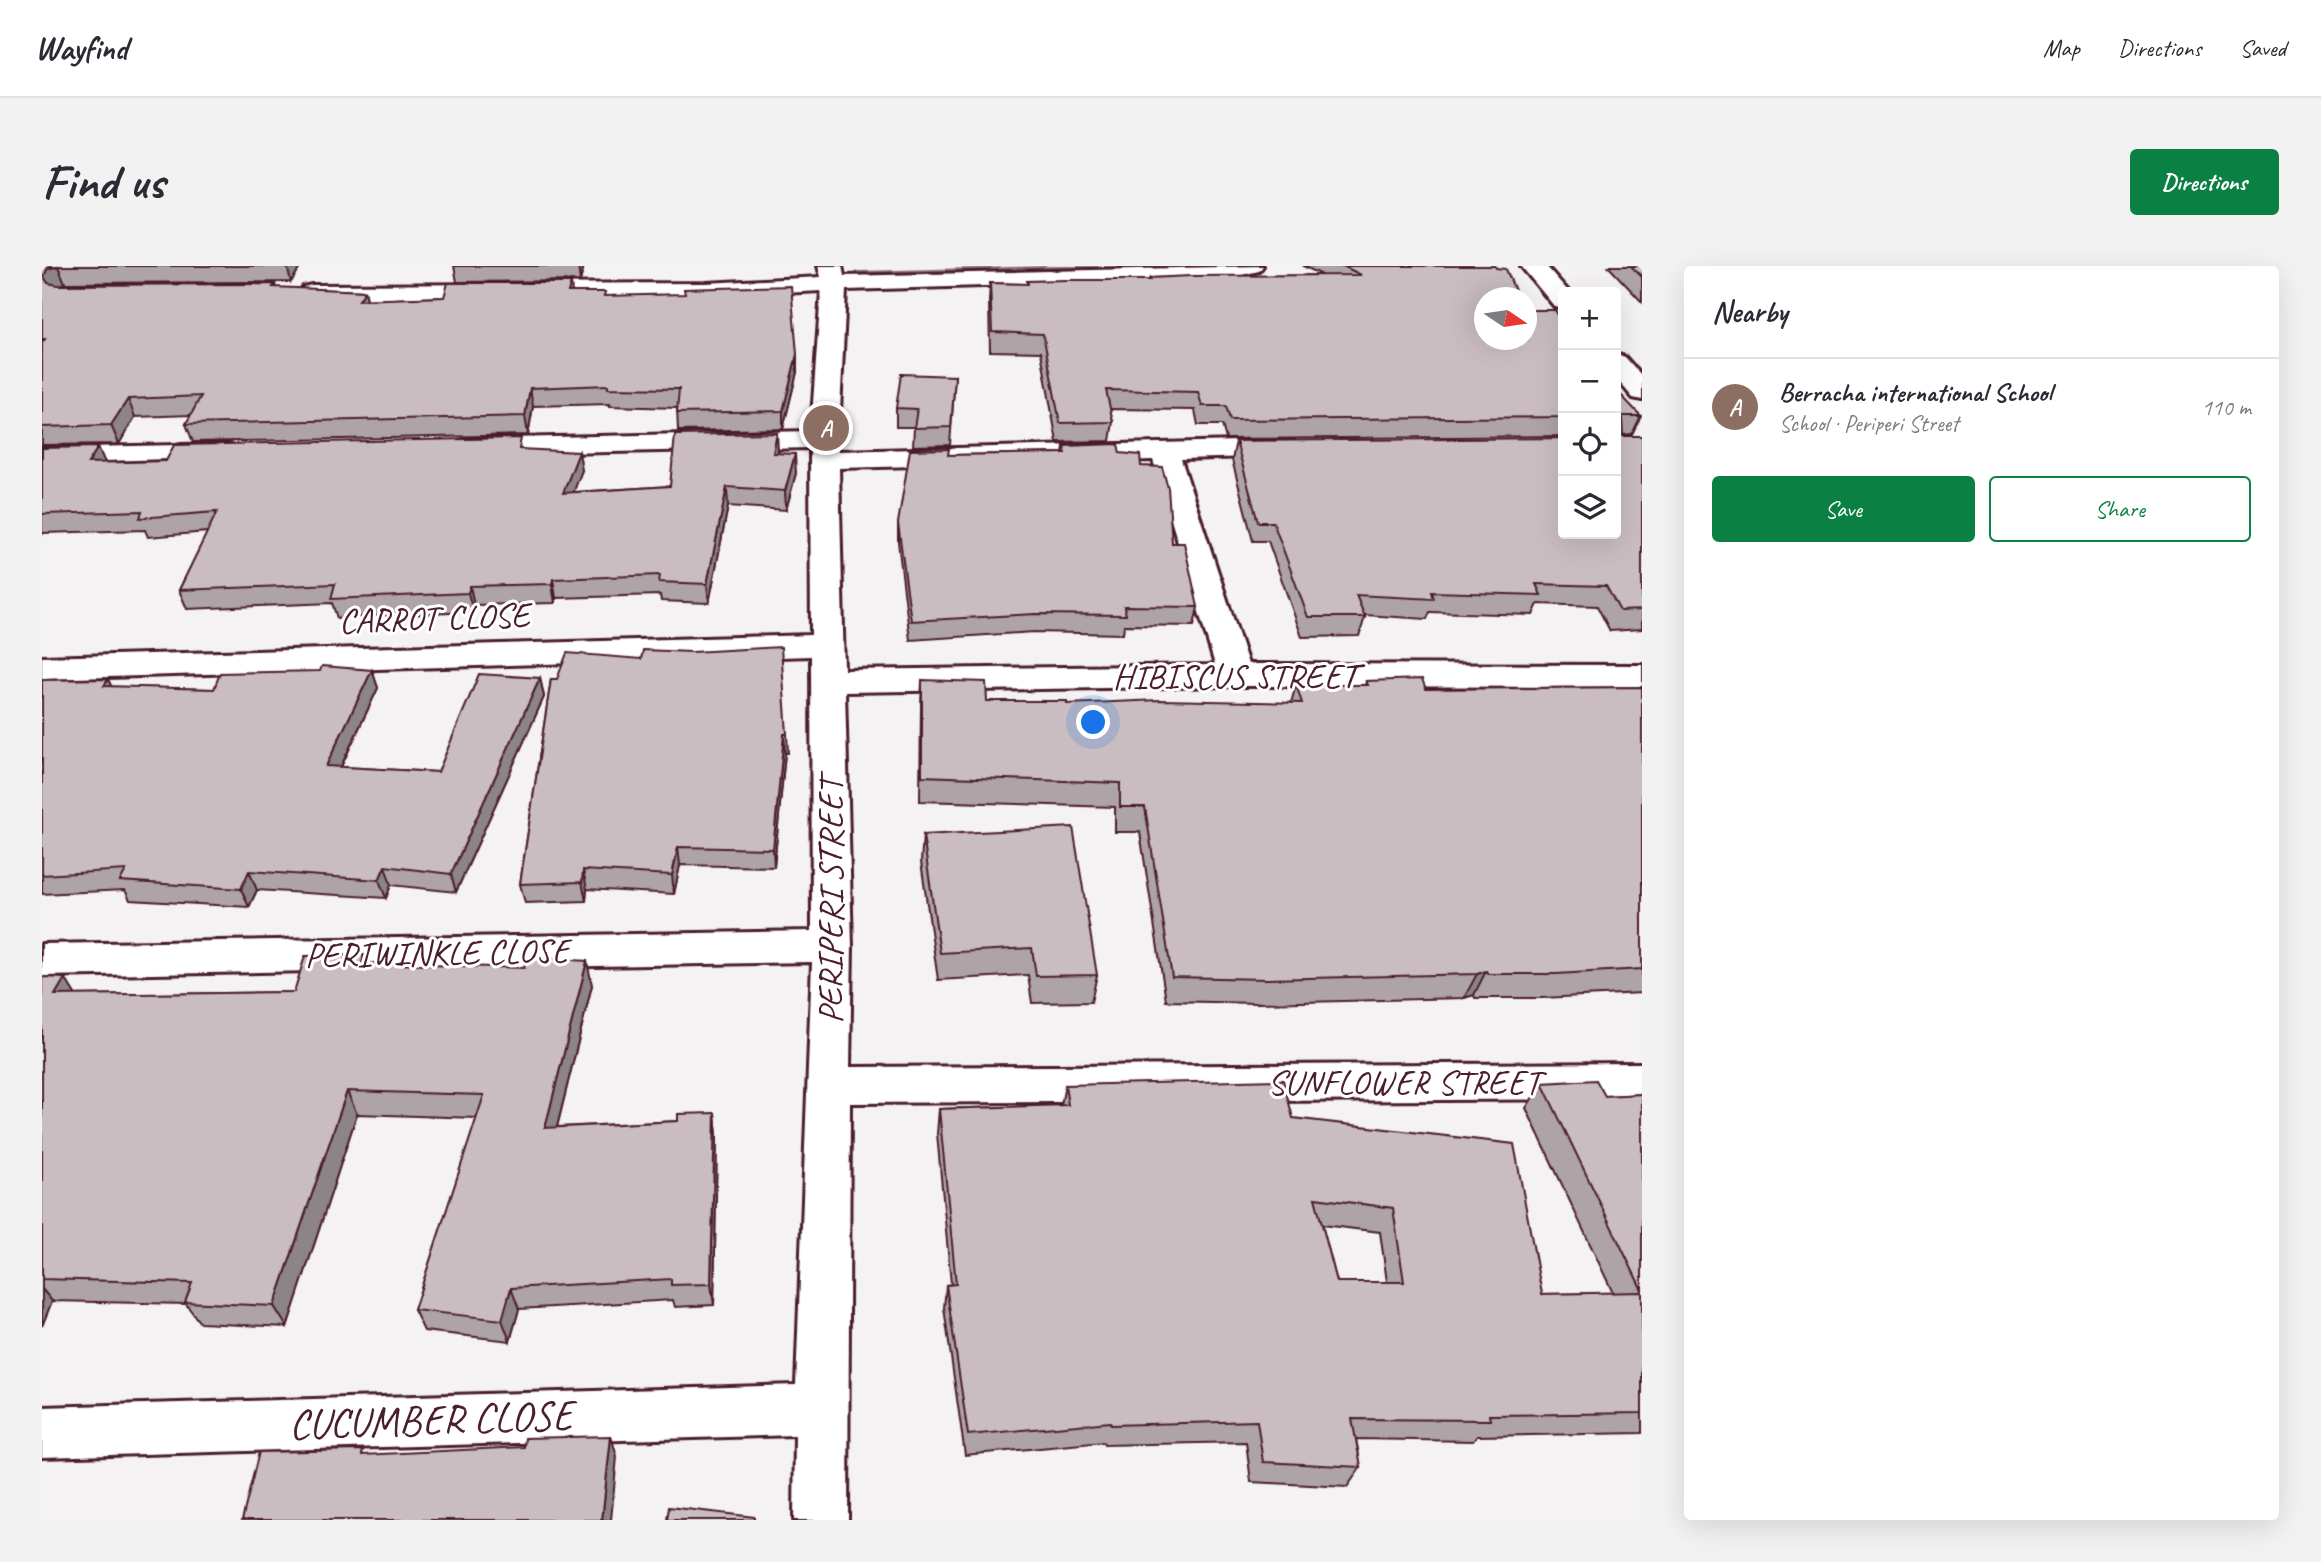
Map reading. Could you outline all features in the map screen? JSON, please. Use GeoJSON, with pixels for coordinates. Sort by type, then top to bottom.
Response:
{"type":"FeatureCollection","features":[{"type":"Feature","properties":{"kind":"street"},"geometry":{"type":"LineString","coordinates":[[706,290],[710,266]]}},
{"type":"Feature","properties":{"kind":"street"},"geometry":{"type":"LineString","coordinates":[[288,292],[706,290],[832,274],[1224,272],[1251,266]]}},
{"type":"Feature","properties":{"kind":"street"},"geometry":{"type":"LineString","coordinates":[[1533,266],[1558,295]]}},
{"type":"Feature","properties":{"kind":"street","name":"PERIPERI STREET"},"geometry":{"type":"LineString","coordinates":[[821,1520],[821,1409],[832,946],[824,450],[832,274]]}},
{"type":"Feature","properties":{"kind":"street"},"geometry":{"type":"LineString","coordinates":[[1621,368],[1642,392]]}},
{"type":"Feature","properties":{"kind":"street"},"geometry":{"type":"LineString","coordinates":[[447,447],[824,450],[1315,448]]}},
{"type":"Feature","properties":{"kind":"street"},"geometry":{"type":"LineString","coordinates":[[1164,450],[1235,676]]}},
{"type":"Feature","properties":{"kind":"street"},"geometry":{"type":"LineString","coordinates":[[42,456],[251,452]]}},
{"type":"Feature","properties":{"kind":"street","name":"CARROT CLOSE"},"geometry":{"type":"LineString","coordinates":[[42,668],[828,663]]}},
{"type":"Feature","properties":{"kind":"street","name":"HIBISCUS STREET"},"geometry":{"type":"LineString","coordinates":[[828,663],[1235,676],[1642,676]]}},
{"type":"Feature","properties":{"kind":"street","name":"PERIWINKLE CLOSE"},"geometry":{"type":"LineString","coordinates":[[42,960],[832,946]]}},
{"type":"Feature","properties":{"kind":"street","name":"SUNFLOWER STREET"},"geometry":{"type":"LineString","coordinates":[[830,1085],[1642,1081]]}},
{"type":"Feature","properties":{"kind":"street","name":"CUCUMBER CLOSE"},"geometry":{"type":"LineString","coordinates":[[42,1432],[821,1409]]}},
{"type":"Feature","properties":{"kind":"building"},"geometry":{"type":"Polygon","coordinates":[[[42,266],[58,266],[47,269],[44,277],[48,283],[58,285],[275,284],[273,287],[365,291],[359,300],[444,297],[448,283],[571,283],[568,292],[605,292],[604,296],[685,294],[684,289],[791,286],[797,354],[783,411],[677,413],[679,389],[608,388],[608,385],[530,388],[525,416],[186,424],[201,396],[128,399],[111,425],[42,427],[42,343],[45,339],[42,339],[42,266]]]}},
{"type":"Feature","properties":{"kind":"building"},"geometry":{"type":"Polygon","coordinates":[[[1343,266],[1495,266],[1506,269],[1513,287],[1474,287],[1474,350],[1537,350],[1537,310],[1555,310],[1558,315],[1558,417],[1230,420],[1226,406],[1202,406],[1198,392],[1106,390],[1113,422],[1060,423],[1043,334],[992,332],[990,283],[1151,280],[1150,278],[1190,276],[1361,275],[1343,266]]]}},
{"type":"Feature","properties":{"kind":"building"},"geometry":{"type":"Polygon","coordinates":[[[1631,266],[1642,266],[1642,277],[1631,266]]]}},
{"type":"Feature","properties":{"kind":"building"},"geometry":{"type":"Polygon","coordinates":[[[901,374],[955,376],[951,427],[914,428],[917,409],[896,408],[901,374]]]}},
{"type":"Feature","properties":{"kind":"building"},"geometry":{"type":"Polygon","coordinates":[[[1621,395],[1641,416],[1622,416],[1623,436],[1642,436],[1642,610],[1620,611],[1606,586],[1536,584],[1541,595],[1432,592],[1434,599],[1356,595],[1365,617],[1308,617],[1273,522],[1258,522],[1236,441],[1558,438],[1558,539],[1621,539],[1621,395]]]}},
{"type":"Feature","properties":{"kind":"building"},"geometry":{"type":"Polygon","coordinates":[[[777,433],[773,453],[795,454],[785,491],[727,487],[707,584],[659,582],[660,575],[553,579],[552,584],[470,586],[468,593],[331,599],[335,584],[179,590],[217,512],[140,518],[142,511],[42,514],[42,448],[98,447],[88,463],[166,461],[174,445],[521,438],[519,449],[579,452],[563,493],[670,486],[675,435],[777,433]]]}},
{"type":"Feature","properties":{"kind":"building"},"geometry":{"type":"Polygon","coordinates":[[[1118,444],[1120,453],[1140,455],[1141,466],[1162,467],[1168,488],[1172,543],[1184,543],[1198,607],[1124,606],[1126,615],[1036,614],[911,621],[898,523],[910,450],[949,449],[948,455],[1065,453],[1064,446],[1118,444]]]}},
{"type":"Feature","properties":{"kind":"building"},"geometry":{"type":"Polygon","coordinates":[[[781,647],[787,734],[784,734],[773,849],[678,847],[672,875],[583,870],[582,882],[520,884],[551,679],[557,679],[567,653],[641,659],[643,650],[692,652],[781,647]]]}},
{"type":"Feature","properties":{"kind":"building"},"geometry":{"type":"Polygon","coordinates":[[[322,666],[372,670],[326,766],[438,772],[479,674],[540,678],[451,874],[385,866],[379,880],[249,871],[241,889],[120,881],[126,870],[42,875],[42,680],[108,679],[104,686],[214,689],[220,673],[320,671],[322,666]]]}},
{"type":"Feature","properties":{"kind":"building"},"geometry":{"type":"Polygon","coordinates":[[[1422,679],[1426,689],[1642,687],[1642,969],[1556,974],[1488,974],[1486,971],[1477,974],[1266,979],[1172,977],[1145,807],[1120,807],[1120,783],[922,776],[922,680],[986,682],[987,701],[1067,701],[1067,704],[1160,700],[1302,703],[1296,685],[1368,685],[1366,681],[1422,679]]]}},
{"type":"Feature","properties":{"kind":"building"},"geometry":{"type":"Polygon","coordinates":[[[1073,827],[1097,975],[1036,976],[1032,948],[940,953],[923,835],[1073,827]]]}},
{"type":"Feature","properties":{"kind":"building"},"geometry":{"type":"Polygon","coordinates":[[[364,955],[362,963],[524,968],[527,957],[587,961],[545,1128],[678,1121],[678,1114],[715,1113],[711,1284],[671,1285],[671,1279],[511,1288],[502,1320],[414,1310],[484,1095],[347,1091],[274,1306],[185,1302],[192,1283],[42,1279],[42,977],[65,978],[55,995],[294,992],[305,956],[364,955]]]}},
{"type":"Feature","properties":{"kind":"building"},"geometry":{"type":"Polygon","coordinates":[[[1283,1080],[1293,1118],[1514,1144],[1542,1294],[1642,1292],[1642,1413],[1489,1415],[1490,1420],[1352,1419],[1361,1467],[1263,1462],[1257,1421],[1111,1425],[1110,1422],[968,1435],[946,1285],[956,1284],[939,1109],[1068,1105],[1065,1085],[1283,1080]],[[1315,1198],[1337,1282],[1404,1282],[1393,1208],[1315,1198]]]}},
{"type":"Feature","properties":{"kind":"building"},"geometry":{"type":"Polygon","coordinates":[[[1596,1080],[1605,1096],[1642,1094],[1642,1290],[1542,1083],[1596,1080]]]}},
{"type":"Feature","properties":{"kind":"building"},"geometry":{"type":"Polygon","coordinates":[[[611,1436],[602,1520],[242,1520],[259,1452],[363,1450],[362,1455],[524,1447],[525,1438],[611,1436]]]}},
{"type":"Feature","properties":{"kind":"building"},"geometry":{"type":"Polygon","coordinates":[[[669,1507],[754,1517],[754,1520],[667,1520],[669,1507]]]}},
{"type":"Feature","properties":{"kind":"waterway"},"geometry":{"type":"LineString","coordinates":[[857,273],[1129,266]]}},
{"type":"Feature","properties":{"kind":"place","name":"Berracha international School"},"geometry":{"type":"Point","coordinates":[826,428]}}]}
